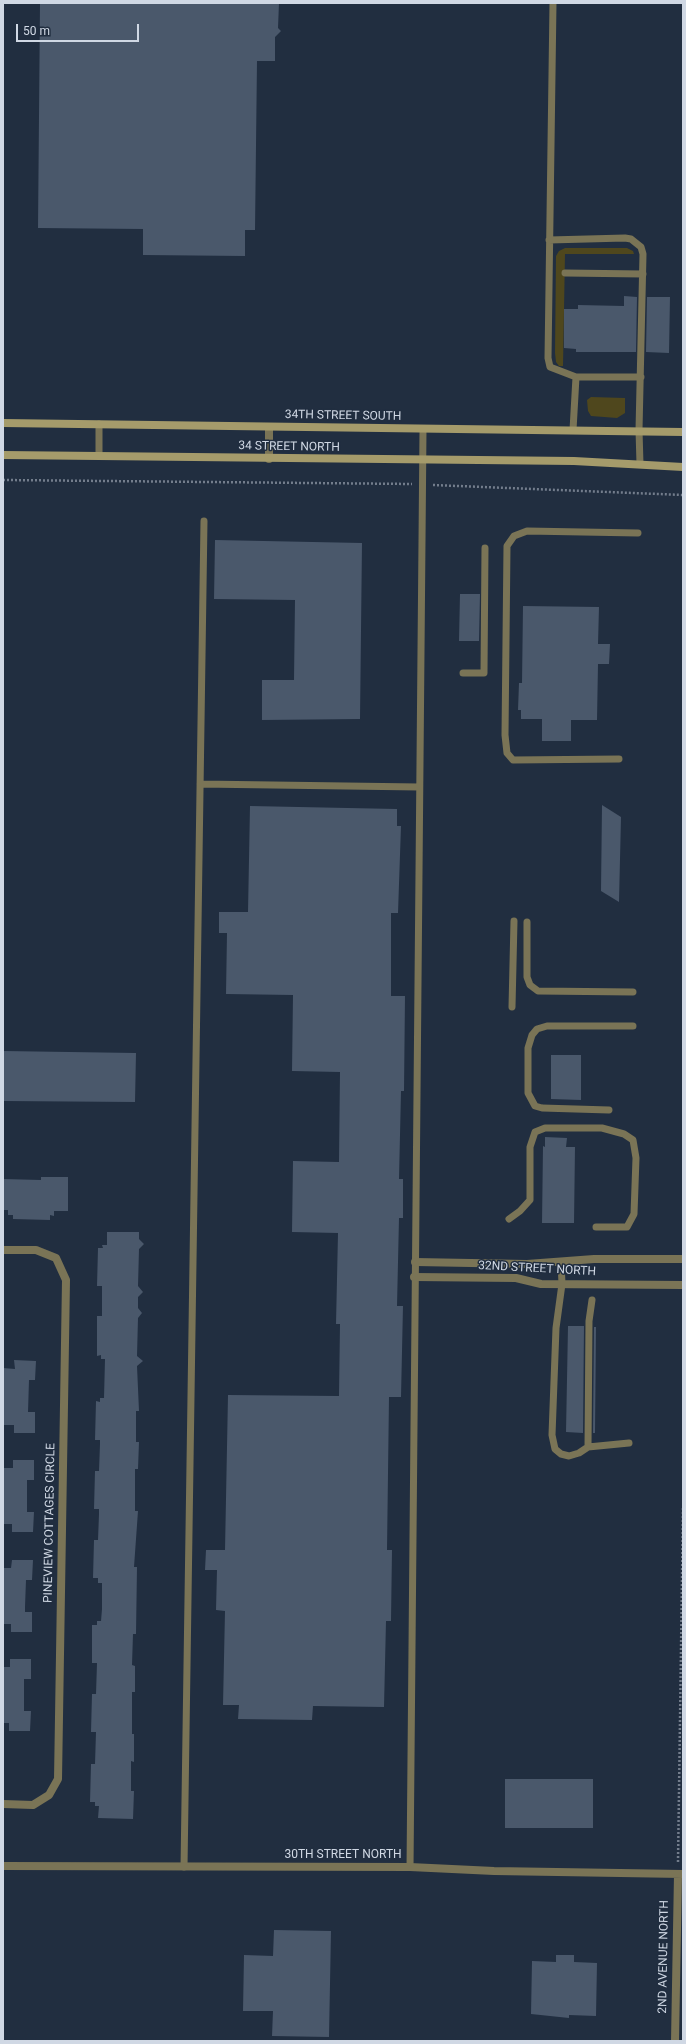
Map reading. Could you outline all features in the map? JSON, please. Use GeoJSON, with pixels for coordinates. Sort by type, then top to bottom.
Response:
{"type":"FeatureCollection","features":[{"type":"Feature","properties":{"kind":"main road","name":"34TH STREET SOUTH"},"geometry":{"type":"LineString","coordinates":[[3,423],[423,430],[639,430],[683,432]]}},
{"type":"Feature","properties":{"kind":"main road","name":"34 STREET NORTH"},"geometry":{"type":"LineString","coordinates":[[3,455],[269,459],[574,461],[640,464]]}},
{"type":"Feature","properties":{"kind":"main road"},"geometry":{"type":"LineString","coordinates":[[640,464],[683,468]]}},
{"type":"Feature","properties":{"kind":"street"},"geometry":{"type":"LineString","coordinates":[[269,427],[269,459]]}},
{"type":"Feature","properties":{"kind":"street","name":"PINEVIEW COTTAGES CIRCLE"},"geometry":{"type":"LineString","coordinates":[[3,1250],[36,1250],[56,1258],[66,1280],[58,1779],[50,1795],[33,1804],[3,1804]]}},
{"type":"Feature","properties":{"kind":"street","name":"32ND STREET NORTH"},"geometry":{"type":"LineString","coordinates":[[414,1262],[526,1264],[683,1259]]}},
{"type":"Feature","properties":{"kind":"street","name":"32ND STREET NORTH"},"geometry":{"type":"LineString","coordinates":[[414,1277],[516,1278],[541,1284],[683,1285]]}},
{"type":"Feature","properties":{"kind":"street","name":"30TH STREET NORTH"},"geometry":{"type":"LineString","coordinates":[[3,1866],[410,1867],[494,1871],[680,1874]]}},
{"type":"Feature","properties":{"kind":"street","name":"2ND AVENUE NORTH"},"geometry":{"type":"LineString","coordinates":[[675,2041],[680,1874]]}},
{"type":"Feature","properties":{"kind":"lane"},"geometry":{"type":"LineString","coordinates":[[553,3],[548,358],[550,367],[576,377],[641,377]]}},
{"type":"Feature","properties":{"kind":"lane"},"geometry":{"type":"LineString","coordinates":[[549,240],[631,239],[641,247],[643,254],[643,274],[639,430],[640,464]]}},
{"type":"Feature","properties":{"kind":"lane"},"geometry":{"type":"LineString","coordinates":[[565,273],[643,274]]}},
{"type":"Feature","properties":{"kind":"lane"},"geometry":{"type":"LineString","coordinates":[[574,430],[576,377]]}},
{"type":"Feature","properties":{"kind":"lane"},"geometry":{"type":"LineString","coordinates":[[99,424],[100,456]]}},
{"type":"Feature","properties":{"kind":"lane"},"geometry":{"type":"LineString","coordinates":[[410,1867],[414,1262],[423,430]]}},
{"type":"Feature","properties":{"kind":"lane"},"geometry":{"type":"LineString","coordinates":[[184,1867],[204,521]]}},
{"type":"Feature","properties":{"kind":"lane"},"geometry":{"type":"LineString","coordinates":[[619,759],[513,760],[507,753],[505,734],[507,546],[514,536],[527,531],[638,533]]}},
{"type":"Feature","properties":{"kind":"lane"},"geometry":{"type":"LineString","coordinates":[[463,673],[484,673],[486,548]]}},
{"type":"Feature","properties":{"kind":"lane"},"geometry":{"type":"LineString","coordinates":[[200,784],[419,787]]}},
{"type":"Feature","properties":{"kind":"lane"},"geometry":{"type":"LineString","coordinates":[[512,1007],[514,921]]}},
{"type":"Feature","properties":{"kind":"lane"},"geometry":{"type":"LineString","coordinates":[[527,922],[527,977],[530,985],[538,990],[546,992],[633,992]]}},
{"type":"Feature","properties":{"kind":"lane"},"geometry":{"type":"LineString","coordinates":[[609,1110],[542,1108],[535,1106],[528,1093],[528,1048],[532,1035],[537,1029],[547,1026],[633,1026]]}},
{"type":"Feature","properties":{"kind":"lane"},"geometry":{"type":"LineString","coordinates":[[509,1219],[520,1211],[530,1200],[530,1147],[535,1132],[545,1128],[602,1128],[624,1134],[633,1140],[636,1158],[634,1214],[627,1227],[596,1227]]}},
{"type":"Feature","properties":{"kind":"lane"},"geometry":{"type":"LineString","coordinates":[[561,1262],[562,1284],[556,1328],[552,1435],[555,1449],[561,1454],[569,1456],[579,1453],[588,1447],[629,1443]]}},
{"type":"Feature","properties":{"kind":"lane"},"geometry":{"type":"LineString","coordinates":[[588,1447],[589,1321],[592,1300]]}},
{"type":"Feature","properties":{"kind":"path"},"geometry":{"type":"LineString","coordinates":[[3,480],[422,484],[683,495]]}},
{"type":"Feature","properties":{"kind":"path"},"geometry":{"type":"LineString","coordinates":[[680,1874],[683,1508]]}},
{"type":"Feature","properties":{"kind":"shaded area"},"geometry":{"type":"Polygon","coordinates":[[[565,248],[627,248],[633,251],[634,254],[565,254],[563,366],[559,366],[556,362],[555,353],[556,256],[559,251],[565,248]]]}},
{"type":"Feature","properties":{"kind":"shaded area"},"geometry":{"type":"Polygon","coordinates":[[[591,397],[625,398],[625,413],[617,418],[591,416],[588,411],[587,400],[591,397]]]}},
{"type":"Feature","properties":{"kind":"building"},"geometry":{"type":"Polygon","coordinates":[[[40,3],[279,3],[278,28],[281,31],[275,37],[275,61],[257,61],[255,230],[245,230],[245,256],[143,255],[143,229],[38,228],[40,3]]]}},
{"type":"Feature","properties":{"kind":"building"},"geometry":{"type":"Polygon","coordinates":[[[624,296],[637,297],[636,352],[576,352],[576,349],[564,348],[564,309],[578,309],[578,305],[624,306],[624,296]]]}},
{"type":"Feature","properties":{"kind":"building"},"geometry":{"type":"Polygon","coordinates":[[[647,297],[670,297],[669,353],[646,352],[647,297]]]}},
{"type":"Feature","properties":{"kind":"building"},"geometry":{"type":"Polygon","coordinates":[[[215,540],[362,543],[360,719],[262,720],[262,680],[294,680],[295,600],[214,599],[215,540]]]}},
{"type":"Feature","properties":{"kind":"building"},"geometry":{"type":"Polygon","coordinates":[[[460,594],[480,594],[479,641],[459,641],[460,594]]]}},
{"type":"Feature","properties":{"kind":"building"},"geometry":{"type":"Polygon","coordinates":[[[523,606],[599,607],[598,644],[610,644],[609,664],[598,664],[597,720],[571,720],[571,741],[542,741],[542,719],[521,719],[521,710],[518,710],[519,683],[522,683],[523,606]]]}},
{"type":"Feature","properties":{"kind":"building"},"geometry":{"type":"Polygon","coordinates":[[[602,805],[621,817],[619,902],[601,891],[602,805]]]}},
{"type":"Feature","properties":{"kind":"building"},"geometry":{"type":"Polygon","coordinates":[[[250,806],[397,809],[397,826],[401,826],[398,913],[391,913],[391,996],[405,996],[404,1091],[401,1091],[399,1179],[403,1179],[403,1218],[399,1218],[397,1306],[403,1306],[401,1397],[389,1397],[387,1550],[392,1550],[391,1621],[386,1621],[384,1707],[313,1706],[312,1720],[238,1719],[239,1705],[223,1705],[225,1611],[216,1610],[217,1570],[205,1570],[206,1550],[225,1550],[228,1395],[339,1396],[340,1324],[336,1324],[338,1233],[292,1232],[293,1161],[339,1162],[340,1072],[292,1071],[293,995],[226,994],[227,933],[219,933],[219,912],[248,912],[250,806]]]}},
{"type":"Feature","properties":{"kind":"building"},"geometry":{"type":"Polygon","coordinates":[[[3,1051],[136,1053],[135,1102],[3,1101],[3,1051]]]}},
{"type":"Feature","properties":{"kind":"building"},"geometry":{"type":"Polygon","coordinates":[[[551,1055],[581,1055],[581,1100],[551,1099],[551,1055]]]}},
{"type":"Feature","properties":{"kind":"building"},"geometry":{"type":"Polygon","coordinates":[[[545,1137],[567,1138],[566,1147],[575,1147],[574,1223],[542,1223],[543,1146],[545,1147],[545,1137]]]}},
{"type":"Feature","properties":{"kind":"building"},"geometry":{"type":"Polygon","coordinates":[[[41,1177],[68,1177],[68,1211],[54,1211],[54,1216],[50,1215],[50,1220],[13,1219],[13,1215],[8,1215],[8,1210],[3,1210],[3,1179],[41,1180],[41,1177]]]}},
{"type":"Feature","properties":{"kind":"building"},"geometry":{"type":"Polygon","coordinates":[[[107,1232],[139,1232],[139,1239],[144,1244],[139,1249],[138,1286],[143,1292],[138,1297],[138,1308],[142,1313],[138,1318],[137,1356],[143,1361],[137,1366],[139,1411],[136,1411],[136,1442],[139,1442],[138,1469],[135,1469],[135,1511],[138,1511],[134,1567],[137,1567],[136,1634],[133,1634],[132,1665],[135,1666],[135,1692],[132,1692],[134,1762],[131,1761],[131,1791],[134,1791],[133,1819],[98,1818],[99,1806],[95,1806],[95,1802],[90,1802],[91,1764],[95,1764],[96,1732],[91,1732],[92,1694],[96,1694],[97,1663],[92,1663],[92,1625],[97,1625],[97,1621],[101,1621],[102,1609],[102,1583],[98,1583],[98,1578],[93,1578],[94,1540],[98,1540],[99,1514],[99,1509],[94,1509],[95,1471],[99,1471],[100,1444],[100,1440],[95,1440],[96,1401],[100,1402],[100,1398],[104,1398],[105,1359],[101,1359],[101,1355],[97,1356],[97,1316],[102,1316],[102,1286],[97,1286],[98,1248],[103,1248],[102,1245],[107,1245],[107,1232]]]}},
{"type":"Feature","properties":{"kind":"building"},"geometry":{"type":"Polygon","coordinates":[[[568,1326],[584,1326],[583,1433],[566,1432],[568,1326]]]}},
{"type":"Feature","properties":{"kind":"building"},"geometry":{"type":"Polygon","coordinates":[[[594,1327],[596,1327],[595,1433],[593,1433],[594,1327]]]}},
{"type":"Feature","properties":{"kind":"building"},"geometry":{"type":"Polygon","coordinates":[[[14,1360],[36,1361],[35,1380],[29,1380],[28,1412],[35,1412],[35,1433],[14,1433],[14,1425],[3,1425],[3,1368],[15,1369],[14,1360]]]}},
{"type":"Feature","properties":{"kind":"building"},"geometry":{"type":"Polygon","coordinates":[[[13,1460],[34,1460],[34,1480],[27,1480],[27,1512],[34,1512],[33,1532],[12,1532],[12,1524],[3,1524],[3,1468],[13,1468],[13,1460]]]}},
{"type":"Feature","properties":{"kind":"building"},"geometry":{"type":"Polygon","coordinates":[[[12,1560],[33,1560],[32,1580],[26,1580],[25,1607],[25,1612],[32,1612],[32,1632],[11,1632],[11,1624],[3,1624],[3,1568],[11,1568],[12,1560]]]}},
{"type":"Feature","properties":{"kind":"building"},"geometry":{"type":"Polygon","coordinates":[[[10,1659],[31,1659],[31,1679],[24,1679],[24,1711],[31,1711],[30,1731],[9,1731],[9,1723],[3,1723],[3,1667],[10,1667],[10,1659]]]}},
{"type":"Feature","properties":{"kind":"building"},"geometry":{"type":"Polygon","coordinates":[[[505,1779],[593,1779],[593,1828],[505,1828],[505,1779]]]}},
{"type":"Feature","properties":{"kind":"building"},"geometry":{"type":"Polygon","coordinates":[[[274,1930],[331,1931],[329,2037],[272,2036],[273,2011],[243,2011],[244,1955],[273,1956],[274,1930]]]}},
{"type":"Feature","properties":{"kind":"building"},"geometry":{"type":"Polygon","coordinates":[[[556,1955],[574,1955],[574,1962],[597,1963],[596,2016],[569,2015],[569,2018],[531,2014],[532,1961],[556,1962],[556,1955]]]}}]}
